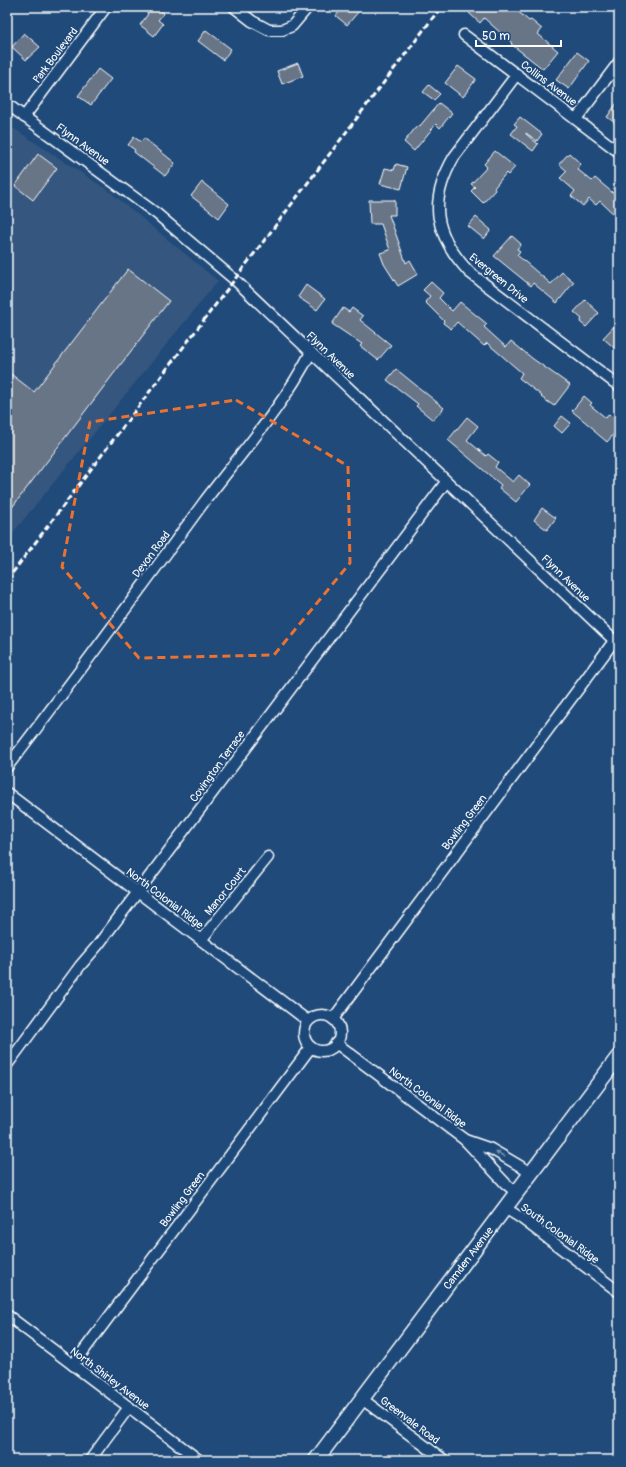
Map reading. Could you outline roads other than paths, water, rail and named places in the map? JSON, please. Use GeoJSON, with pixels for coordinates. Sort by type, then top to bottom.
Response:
{"type":"FeatureCollection","features":[{"type":"Feature","properties":{"kind":"main road","name":"Camden Avenue"},"geometry":{"type":"LineString","coordinates":[[316,1460],[619,1056]]}},
{"type":"Feature","properties":{"kind":"street","name":"Park Boulevard"},"geometry":{"type":"LineString","coordinates":[[24,117],[106,7]]}},
{"type":"Feature","properties":{"kind":"street"},"geometry":{"type":"LineString","coordinates":[[234,7],[261,27],[269,30],[282,30],[292,26],[308,7]]}},
{"type":"Feature","properties":{"kind":"street","name":"Collins Avenue"},"geometry":{"type":"LineString","coordinates":[[464,35],[619,152]]}},
{"type":"Feature","properties":{"kind":"street"},"geometry":{"type":"LineString","coordinates":[[576,119],[619,62]]}},
{"type":"Feature","properties":{"kind":"street","name":"Evergreen Drive"},"geometry":{"type":"LineString","coordinates":[[517,74],[454,157],[448,169],[439,193],[438,218],[441,231],[451,252],[469,272],[619,386]]}},
{"type":"Feature","properties":{"kind":"street","name":"Flynn Avenue"},"geometry":{"type":"LineString","coordinates":[[7,104],[139,200],[182,234],[235,280],[617,643]]}},
{"type":"Feature","properties":{"kind":"street","name":"Devon Road"},"geometry":{"type":"LineString","coordinates":[[7,767],[219,483],[268,420],[304,367],[311,352]]}},
{"type":"Feature","properties":{"kind":"street","name":"Covington Terrace"},"geometry":{"type":"LineString","coordinates":[[7,1065],[80,966],[90,955],[446,482]]}},
{"type":"Feature","properties":{"kind":"street","name":"Bowling Green"},"geometry":{"type":"LineString","coordinates":[[333,1018],[617,643]]}},
{"type":"Feature","properties":{"kind":"street","name":"North Colonial Ridge"},"geometry":{"type":"LineString","coordinates":[[7,793],[308,1021]]}},
{"type":"Feature","properties":{"kind":"street","name":"Manor Court"},"geometry":{"type":"LineString","coordinates":[[201,940],[268,857]]}},
{"type":"Feature","properties":{"kind":"street"},"geometry":{"type":"LineString","coordinates":[[317,1015],[333,1018],[338,1026],[340,1035],[336,1043],[327,1050],[322,1051],[311,1047],[307,1043],[303,1032],[308,1021],[317,1015]]}},
{"type":"Feature","properties":{"kind":"street","name":"North Colonial Ridge"},"geometry":{"type":"LineString","coordinates":[[336,1043],[465,1140],[491,1148],[531,1174]]}},
{"type":"Feature","properties":{"kind":"street","name":"Bowling Green"},"geometry":{"type":"LineString","coordinates":[[73,1365],[311,1047]]}},
{"type":"Feature","properties":{"kind":"street"},"geometry":{"type":"LineString","coordinates":[[465,1140],[506,1184],[517,1193]]}},
{"type":"Feature","properties":{"kind":"street","name":"South Colonial Ridge"},"geometry":{"type":"LineString","coordinates":[[505,1208],[521,1218],[619,1292]]}},
{"type":"Feature","properties":{"kind":"street","name":"North Shirley Avenue"},"geometry":{"type":"LineString","coordinates":[[7,1315],[199,1460]]}},
{"type":"Feature","properties":{"kind":"street","name":"Greenvale Road"},"geometry":{"type":"LineString","coordinates":[[362,1399],[444,1460]]}},
{"type":"Feature","properties":{"kind":"street"},"geometry":{"type":"LineString","coordinates":[[90,1460],[129,1407]]}},
{"type":"Feature","properties":{"kind":"railway"},"geometry":{"type":"LineString","coordinates":[[7,580],[441,7]]}}]}
